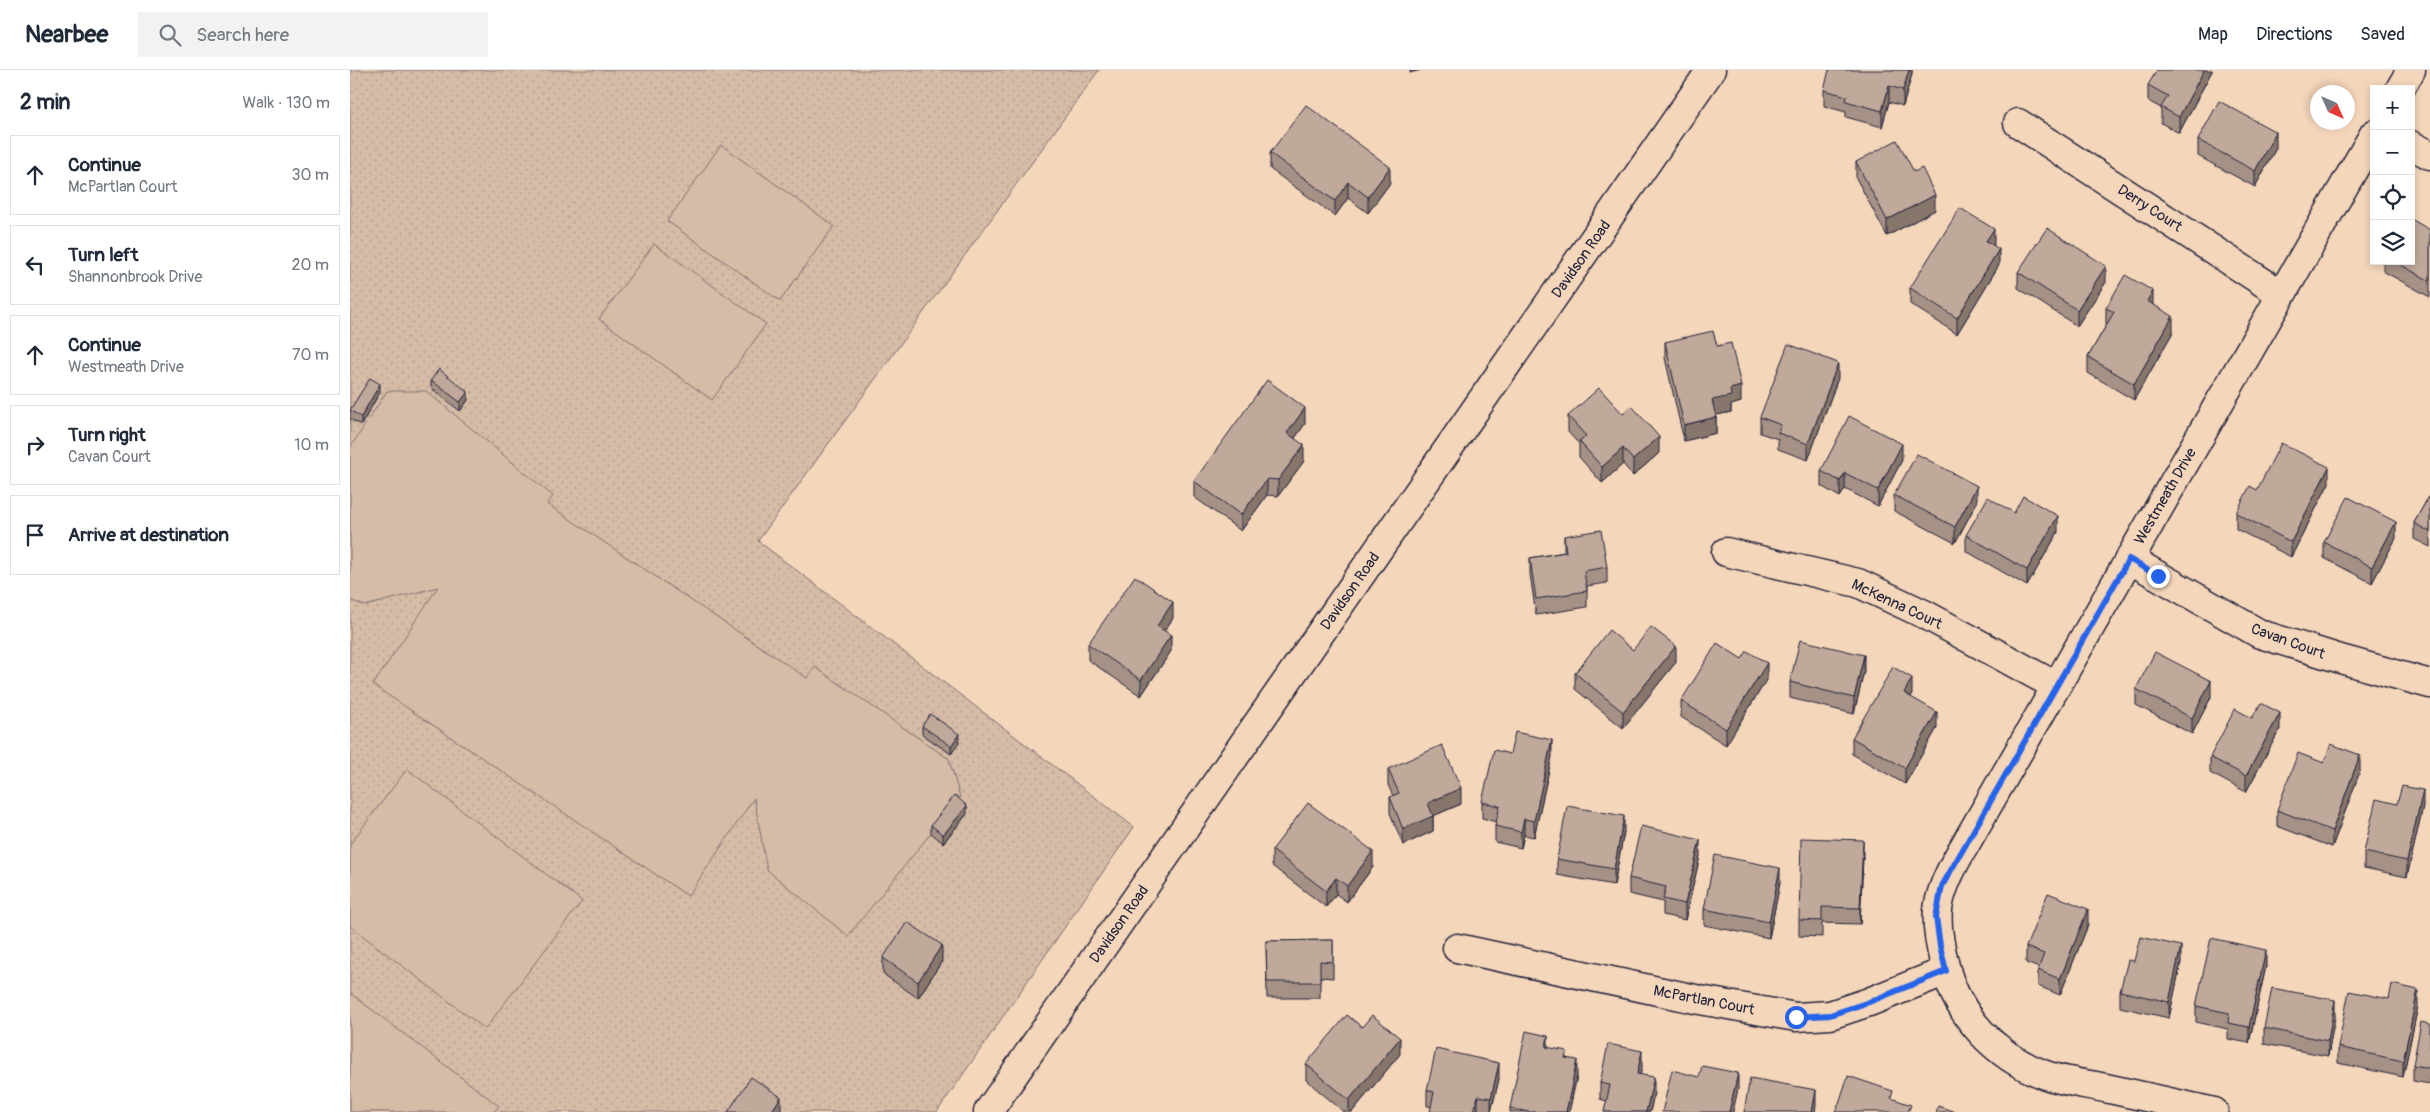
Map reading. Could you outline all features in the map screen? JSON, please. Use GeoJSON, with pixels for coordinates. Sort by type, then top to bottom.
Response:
{"type":"FeatureCollection","features":[{"type":"Feature","properties":{"kind":"street","name":"Davidson Road"},"geometry":{"type":"LineString","coordinates":[[988,1112],[1711,70]]}},
{"type":"Feature","properties":{"kind":"street"},"geometry":{"type":"LineString","coordinates":[[2402,85],[2411,70]]}},
{"type":"Feature","properties":{"kind":"street","name":"Derry Court"},"geometry":{"type":"LineString","coordinates":[[2018,123],[2281,294]]}},
{"type":"Feature","properties":{"kind":"street","name":"Westmeath Drive"},"geometry":{"type":"LineString","coordinates":[[2214,1112],[2043,1074],[2009,1057],[1989,1041],[1969,1018],[1946,971],[1936,917],[1942,886],[1958,857],[2370,141]]}},
{"type":"Feature","properties":{"kind":"street"},"geometry":{"type":"LineString","coordinates":[[2415,147],[2430,155]]}},
{"type":"Feature","properties":{"kind":"street","name":"McKenna Court"},"geometry":{"type":"LineString","coordinates":[[1726,552],[1858,583],[1926,615],[2056,686]]}},
{"type":"Feature","properties":{"kind":"street","name":"Cavan Court"},"geometry":{"type":"LineString","coordinates":[[2129,559],[2260,634],[2430,684]]}},
{"type":"Feature","properties":{"kind":"street","name":"McPartlan Court"},"geometry":{"type":"LineString","coordinates":[[1457,948],[1690,998],[1796,1017],[1830,1015],[1869,1002],[1946,971]]}},
{"type":"Feature","properties":{"kind":"shaded area"},"geometry":{"type":"Polygon","coordinates":[[[350,70],[1099,70],[758,541],[1134,827],[937,1112],[350,1112],[350,70]]]}},
{"type":"Feature","properties":{"kind":"shaded area"},"geometry":{"type":"Polygon","coordinates":[[[721,145],[834,226],[780,301],[667,221],[721,145]]]}},
{"type":"Feature","properties":{"kind":"shaded area"},"geometry":{"type":"Polygon","coordinates":[[[654,244],[766,324],[712,400],[599,319],[654,244]]]}},
{"type":"Feature","properties":{"kind":"shaded area"},"geometry":{"type":"Polygon","coordinates":[[[387,391],[426,391],[553,496],[547,504],[807,678],[815,667],[949,759],[960,797],[848,936],[767,870],[754,798],[688,896],[373,685],[438,587],[365,606],[350,600],[350,448],[387,391]]]}},
{"type":"Feature","properties":{"kind":"shaded area"},"geometry":{"type":"Polygon","coordinates":[[[407,769],[582,901],[485,1029],[350,926],[350,844],[407,769]]]}},
{"type":"Feature","properties":{"kind":"shaded area"},"geometry":{"type":"Polygon","coordinates":[[[350,993],[499,1106],[494,1112],[350,1112],[350,993]]]}},
{"type":"Feature","properties":{"kind":"building"},"geometry":{"type":"Polygon","coordinates":[[[1829,70],[1909,70],[1903,90],[1889,86],[1882,111],[1846,101],[1847,96],[1824,90],[1829,70]]]}},
{"type":"Feature","properties":{"kind":"building"},"geometry":{"type":"Polygon","coordinates":[[[2157,70],[2204,70],[2179,117],[2161,107],[2168,96],[2148,85],[2157,70]]]}},
{"type":"Feature","properties":{"kind":"building"},"geometry":{"type":"Polygon","coordinates":[[[2219,101],[2276,132],[2255,171],[2198,140],[2219,101]]]}},
{"type":"Feature","properties":{"kind":"building"},"geometry":{"type":"Polygon","coordinates":[[[1306,105],[1390,167],[1368,197],[1348,182],[1335,201],[1270,153],[1306,105]]]}},
{"type":"Feature","properties":{"kind":"building"},"geometry":{"type":"Polygon","coordinates":[[[1897,140],[1914,172],[1922,168],[1935,195],[1887,220],[1856,162],[1897,140]]]}},
{"type":"Feature","properties":{"kind":"building"},"geometry":{"type":"Polygon","coordinates":[[[1960,208],[1994,229],[1986,241],[1999,249],[1957,318],[1910,288],[1960,208]]]}},
{"type":"Feature","properties":{"kind":"building"},"geometry":{"type":"Polygon","coordinates":[[[2415,221],[2430,230],[2430,281],[2401,265],[2415,265],[2415,221]]]}},
{"type":"Feature","properties":{"kind":"building"},"geometry":{"type":"Polygon","coordinates":[[[2047,228],[2106,266],[2077,310],[2018,272],[2047,228]]]}},
{"type":"Feature","properties":{"kind":"building"},"geometry":{"type":"Polygon","coordinates":[[[2125,275],[2153,291],[2147,301],[2173,316],[2134,384],[2088,357],[2114,312],[2106,308],[2125,275]]]}},
{"type":"Feature","properties":{"kind":"building"},"geometry":{"type":"Polygon","coordinates":[[[1713,331],[1717,346],[1731,343],[1741,386],[1730,389],[1731,396],[1712,400],[1716,417],[1684,425],[1665,342],[1713,331]]]}},
{"type":"Feature","properties":{"kind":"building"},"geometry":{"type":"Polygon","coordinates":[[[1788,344],[1838,363],[1808,444],[1778,433],[1781,425],[1760,417],[1788,344]]]}},
{"type":"Feature","properties":{"kind":"building"},"geometry":{"type":"Polygon","coordinates":[[[439,369],[468,392],[460,402],[431,380],[439,369]]]}},
{"type":"Feature","properties":{"kind":"building"},"geometry":{"type":"Polygon","coordinates":[[[370,378],[380,384],[361,417],[350,410],[370,378]]]}},
{"type":"Feature","properties":{"kind":"building"},"geometry":{"type":"Polygon","coordinates":[[[1267,380],[1305,408],[1287,433],[1304,445],[1278,480],[1267,479],[1241,515],[1194,481],[1267,380]]]}},
{"type":"Feature","properties":{"kind":"building"},"geometry":{"type":"Polygon","coordinates":[[[1599,388],[1623,414],[1632,406],[1659,437],[1633,460],[1623,448],[1602,467],[1579,441],[1586,436],[1568,416],[1599,388]]]}},
{"type":"Feature","properties":{"kind":"building"},"geometry":{"type":"Polygon","coordinates":[[[1849,416],[1902,444],[1878,490],[1845,473],[1840,481],[1821,471],[1849,416]]]}},
{"type":"Feature","properties":{"kind":"building"},"geometry":{"type":"Polygon","coordinates":[[[2281,443],[2329,467],[2291,542],[2236,513],[2250,486],[2257,490],[2281,443]]]}},
{"type":"Feature","properties":{"kind":"building"},"geometry":{"type":"Polygon","coordinates":[[[1917,454],[1977,486],[1955,527],[1894,495],[1917,454]]]}},
{"type":"Feature","properties":{"kind":"building"},"geometry":{"type":"Polygon","coordinates":[[[2430,494],[2430,532],[2414,523],[2430,494]]]}},
{"type":"Feature","properties":{"kind":"building"},"geometry":{"type":"Polygon","coordinates":[[[2023,496],[2058,516],[2027,570],[1966,535],[1988,497],[2014,513],[2023,496]]]}},
{"type":"Feature","properties":{"kind":"building"},"geometry":{"type":"Polygon","coordinates":[[[2348,497],[2396,522],[2372,567],[2324,542],[2348,497]]]}},
{"type":"Feature","properties":{"kind":"building"},"geometry":{"type":"Polygon","coordinates":[[[1601,530],[1607,567],[1584,571],[1587,591],[1536,599],[1530,558],[1566,552],[1564,536],[1601,530]]]}},
{"type":"Feature","properties":{"kind":"building"},"geometry":{"type":"Polygon","coordinates":[[[1135,576],[1173,602],[1157,626],[1171,635],[1141,680],[1088,644],[1135,576]]]}},
{"type":"Feature","properties":{"kind":"building"},"geometry":{"type":"Polygon","coordinates":[[[1651,627],[1676,646],[1623,712],[1575,673],[1609,630],[1633,650],[1651,627]]]}},
{"type":"Feature","properties":{"kind":"building"},"geometry":{"type":"Polygon","coordinates":[[[1800,640],[1864,655],[1854,698],[1790,682],[1800,640]]]}},
{"type":"Feature","properties":{"kind":"building"},"geometry":{"type":"Polygon","coordinates":[[[1717,643],[1742,659],[1747,651],[1767,663],[1726,729],[1681,701],[1717,643]]]}},
{"type":"Feature","properties":{"kind":"building"},"geometry":{"type":"Polygon","coordinates":[[[2155,652],[2211,681],[2192,718],[2136,689],[2155,652]]]}},
{"type":"Feature","properties":{"kind":"building"},"geometry":{"type":"Polygon","coordinates":[[[1893,667],[1912,678],[1904,693],[1937,712],[1905,768],[1852,738],[1893,667]]]}},
{"type":"Feature","properties":{"kind":"building"},"geometry":{"type":"Polygon","coordinates":[[[2261,703],[2280,713],[2246,776],[2210,757],[2235,709],[2252,718],[2261,703]]]}},
{"type":"Feature","properties":{"kind":"building"},"geometry":{"type":"Polygon","coordinates":[[[930,714],[959,734],[951,746],[922,726],[930,714]]]}},
{"type":"Feature","properties":{"kind":"building"},"geometry":{"type":"Polygon","coordinates":[[[1515,732],[1552,740],[1534,821],[1524,819],[1521,832],[1495,826],[1500,806],[1482,802],[1494,750],[1510,754],[1515,732]]]}},
{"type":"Feature","properties":{"kind":"building"},"geometry":{"type":"Polygon","coordinates":[[[2331,744],[2360,755],[2332,831],[2277,810],[2298,753],[2324,763],[2331,744]]]}},
{"type":"Feature","properties":{"kind":"building"},"geometry":{"type":"Polygon","coordinates":[[[1442,745],[1461,788],[1428,803],[1433,816],[1403,829],[1390,797],[1399,793],[1388,769],[1442,745]]]}},
{"type":"Feature","properties":{"kind":"building"},"geometry":{"type":"Polygon","coordinates":[[[2402,786],[2423,790],[2407,861],[2364,852],[2376,799],[2397,804],[2402,786]]]}},
{"type":"Feature","properties":{"kind":"building"},"geometry":{"type":"Polygon","coordinates":[[[955,795],[967,806],[943,835],[931,825],[955,795]]]}},
{"type":"Feature","properties":{"kind":"building"},"geometry":{"type":"Polygon","coordinates":[[[1308,803],[1373,851],[1347,886],[1336,878],[1326,891],[1272,850],[1308,803]]]}},
{"type":"Feature","properties":{"kind":"building"},"geometry":{"type":"Polygon","coordinates":[[[1567,806],[1624,816],[1614,869],[1557,859],[1567,806]]]}},
{"type":"Feature","properties":{"kind":"building"},"geometry":{"type":"Polygon","coordinates":[[[1641,826],[1700,840],[1685,904],[1663,899],[1666,887],[1629,878],[1641,826]]]}},
{"type":"Feature","properties":{"kind":"building"},"geometry":{"type":"Polygon","coordinates":[[[1801,838],[1863,840],[1860,908],[1822,907],[1822,921],[1799,920],[1801,838]]]}},
{"type":"Feature","properties":{"kind":"building"},"geometry":{"type":"Polygon","coordinates":[[[1715,855],[1780,868],[1769,922],[1704,909],[1715,855]]]}},
{"type":"Feature","properties":{"kind":"building"},"geometry":{"type":"Polygon","coordinates":[[[2048,893],[2088,909],[2060,979],[2038,970],[2044,954],[2026,947],[2048,893]]]}},
{"type":"Feature","properties":{"kind":"building"},"geometry":{"type":"Polygon","coordinates":[[[907,922],[942,945],[918,982],[883,958],[907,922]]]}},
{"type":"Feature","properties":{"kind":"building"},"geometry":{"type":"Polygon","coordinates":[[[2140,937],[2181,946],[2169,1002],[2120,991],[2128,960],[2134,961],[2140,937]]]}},
{"type":"Feature","properties":{"kind":"building"},"geometry":{"type":"Polygon","coordinates":[[[2211,938],[2266,950],[2249,1027],[2228,1023],[2229,1013],[2196,1006],[2211,938]]]}},
{"type":"Feature","properties":{"kind":"building"},"geometry":{"type":"Polygon","coordinates":[[[1333,940],[1333,962],[1320,961],[1320,982],[1267,982],[1266,941],[1333,940]]]}},
{"type":"Feature","properties":{"kind":"building"},"geometry":{"type":"Polygon","coordinates":[[[2392,984],[2418,990],[2403,1061],[2338,1047],[2349,991],[2389,999],[2392,984]]]}},
{"type":"Feature","properties":{"kind":"building"},"geometry":{"type":"Polygon","coordinates":[[[2272,988],[2335,1000],[2328,1041],[2264,1028],[2272,988]]]}},
{"type":"Feature","properties":{"kind":"building"},"geometry":{"type":"Polygon","coordinates":[[[1347,1015],[1362,1027],[1372,1015],[1400,1038],[1349,1100],[1306,1064],[1347,1015]]]}},
{"type":"Feature","properties":{"kind":"building"},"geometry":{"type":"Polygon","coordinates":[[[2421,1022],[2430,1024],[2430,1068],[2413,1065],[2421,1022]]]}},
{"type":"Feature","properties":{"kind":"building"},"geometry":{"type":"Polygon","coordinates":[[[1526,1031],[1548,1036],[1546,1047],[1567,1051],[1565,1058],[1577,1060],[1566,1112],[1529,1112],[1510,1108],[1526,1031]]]}},
{"type":"Feature","properties":{"kind":"building"},"geometry":{"type":"Polygon","coordinates":[[[1608,1044],[1642,1051],[1637,1074],[1654,1077],[1646,1112],[1604,1112],[1610,1085],[1600,1083],[1608,1044]]]}},
{"type":"Feature","properties":{"kind":"building"},"geometry":{"type":"Polygon","coordinates":[[[1436,1049],[1499,1063],[1491,1098],[1478,1096],[1474,1112],[1430,1112],[1434,1092],[1427,1090],[1436,1049]]]}},
{"type":"Feature","properties":{"kind":"building"},"geometry":{"type":"Polygon","coordinates":[[[1702,1066],[1738,1073],[1729,1112],[1662,1112],[1672,1070],[1699,1077],[1702,1066]]]}},
{"type":"Feature","properties":{"kind":"building"},"geometry":{"type":"Polygon","coordinates":[[[1848,1076],[1893,1091],[1891,1098],[1911,1105],[1908,1112],[1836,1112],[1848,1076]]]}},
{"type":"Feature","properties":{"kind":"building"},"geometry":{"type":"Polygon","coordinates":[[[751,1077],[781,1097],[771,1112],[728,1112],[751,1077]]]}},
{"type":"Feature","properties":{"kind":"building"},"geometry":{"type":"Polygon","coordinates":[[[1750,1078],[1816,1090],[1812,1112],[1744,1112],[1750,1078]]]}},
{"type":"Feature","properties":{"kind":"building"},"geometry":{"type":"Polygon","coordinates":[[[1938,1106],[1955,1112],[1936,1112],[1938,1106]]]}},
{"type":"Feature","properties":{"kind":"route"},"geometry":{"type":"LineString","coordinates":[[1796,1017],[1830,1015],[1869,1002],[1946,971],[1936,917],[1942,886],[2129,559],[2158,576]]}}]}
